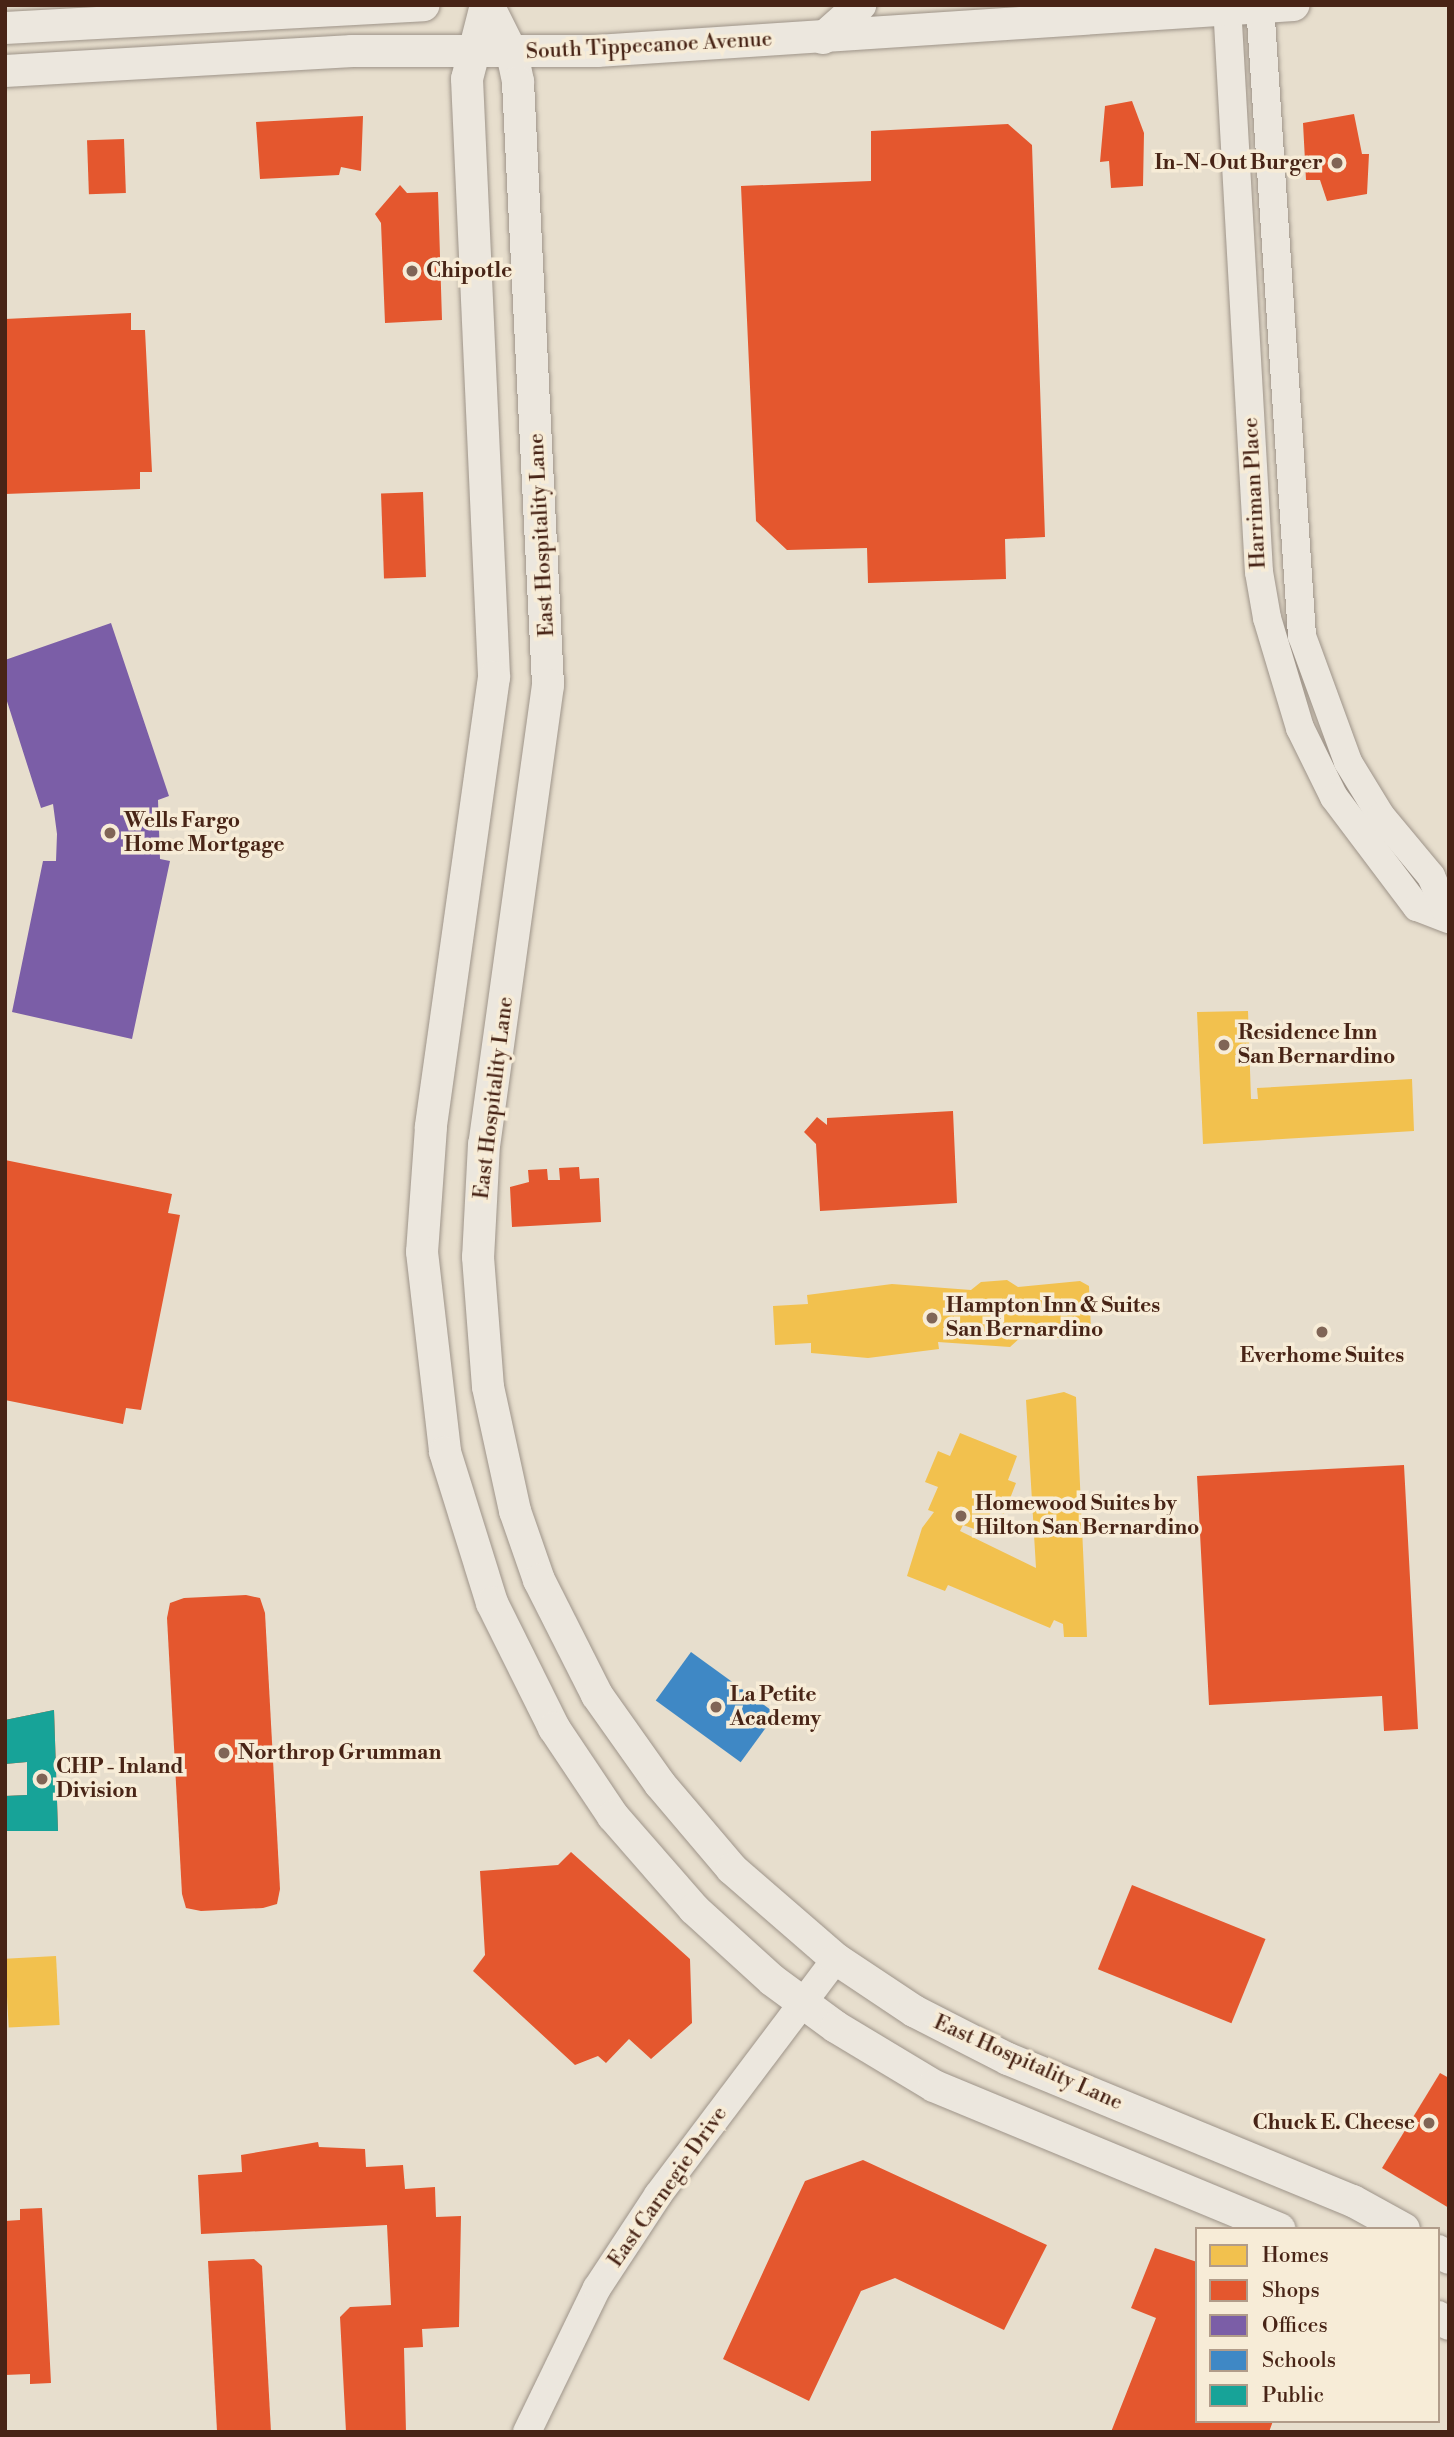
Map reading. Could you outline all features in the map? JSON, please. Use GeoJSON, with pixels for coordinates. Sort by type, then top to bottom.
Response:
{"type":"FeatureCollection","features":[{"type":"Feature","properties":{"kind":"main road"},"geometry":{"type":"LineString","coordinates":[[5,28],[423,5]]}},
{"type":"Feature","properties":{"kind":"main road","name":"East Hospitality Lane"},"geometry":{"type":"LineString","coordinates":[[487,5],[472,51],[467,79],[495,677],[425,1188],[422,1252],[434,1393],[464,1525],[492,1603],[554,1728],[650,1861],[731,1945],[803,2004],[884,2058],[975,2105],[1275,2227]]}},
{"type":"Feature","properties":{"kind":"main road","name":"East Hospitality Lane"},"geometry":{"type":"LineString","coordinates":[[487,5],[512,53],[548,685],[481,1186],[478,1257],[488,1387],[514,1511],[539,1580],[597,1695],[715,1851],[836,1959],[914,2011],[1008,2059],[1353,2201],[1400,2227]]}},
{"type":"Feature","properties":{"kind":"main road"},"geometry":{"type":"LineString","coordinates":[[823,38],[860,5]]}},
{"type":"Feature","properties":{"kind":"main road","name":"South Tippecanoe Avenue"},"geometry":{"type":"LineString","coordinates":[[5,71],[472,51],[512,53],[823,38],[1227,7],[1293,5]]}},
{"type":"Feature","properties":{"kind":"street","name":"Harriman Place"},"geometry":{"type":"LineString","coordinates":[[1260,6],[1301,636],[1348,762],[1381,816],[1431,876],[1449,918]]}},
{"type":"Feature","properties":{"kind":"street","name":"Harriman Place"},"geometry":{"type":"LineString","coordinates":[[1227,7],[1259,572],[1267,618],[1300,728],[1334,797],[1417,907],[1449,918]]}},
{"type":"Feature","properties":{"kind":"street","name":"East Carnegie Drive"},"geometry":{"type":"LineString","coordinates":[[527,2432],[597,2288],[658,2195],[836,1959]]}},
{"type":"Feature","properties":{"kind":"building: Homes","name":"Residence Inn San Bernardino"},"geometry":{"type":"Polygon","coordinates":[[[1248,1011],[1251,1099],[1258,1099],[1257,1088],[1412,1079],[1414,1131],[1203,1144],[1197,1012],[1248,1011]]]}},
{"type":"Feature","properties":{"kind":"building: Homes","name":"Hampton Inn & Suites San Bernardino"},"geometry":{"type":"Polygon","coordinates":[[[1007,1280],[1018,1287],[1080,1281],[1089,1286],[1091,1331],[1082,1332],[1082,1338],[1020,1338],[1010,1347],[938,1342],[939,1349],[868,1358],[811,1353],[811,1343],[775,1345],[773,1306],[808,1304],[807,1295],[892,1284],[971,1290],[981,1282],[1007,1280]]]}},
{"type":"Feature","properties":{"kind":"building: Homes","name":"Homewood Suites by Hilton San Bernardino"},"geometry":{"type":"Polygon","coordinates":[[[1064,1392],[1076,1397],[1087,1637],[1064,1637],[1063,1624],[1054,1620],[1050,1628],[948,1585],[945,1591],[907,1576],[922,1528],[934,1512],[928,1510],[938,1487],[925,1482],[938,1451],[950,1456],[960,1433],[1017,1456],[1008,1480],[1016,1483],[1004,1514],[992,1509],[983,1532],[963,1525],[960,1531],[1036,1568],[1026,1400],[1064,1392]]]}},
{"type":"Feature","properties":{"kind":"building: Homes"},"geometry":{"type":"Polygon","coordinates":[[[56,1956],[60,2025],[9,2028],[5,1959],[56,1956]]]}},
{"type":"Feature","properties":{"kind":"building: Shops"},"geometry":{"type":"Polygon","coordinates":[[[1132,101],[1144,133],[1143,186],[1111,188],[1109,161],[1100,162],[1105,106],[1132,101]]]}},
{"type":"Feature","properties":{"kind":"building: Shops","name":"In-N-Out Burger"},"geometry":{"type":"Polygon","coordinates":[[[1354,114],[1362,154],[1369,154],[1367,194],[1327,201],[1320,180],[1306,180],[1303,123],[1354,114]]]}},
{"type":"Feature","properties":{"kind":"building: Shops"},"geometry":{"type":"Polygon","coordinates":[[[363,116],[361,171],[341,167],[339,175],[260,179],[256,122],[363,116]]]}},
{"type":"Feature","properties":{"kind":"building: Shops"},"geometry":{"type":"Polygon","coordinates":[[[1008,124],[1032,145],[1045,537],[1005,539],[1006,579],[868,583],[867,548],[787,550],[756,521],[741,186],[871,181],[871,131],[1008,124]]]}},
{"type":"Feature","properties":{"kind":"building: Shops"},"geometry":{"type":"Polygon","coordinates":[[[124,139],[126,193],[89,194],[87,140],[124,139]]]}},
{"type":"Feature","properties":{"kind":"building: Shops","name":"Chipotle"},"geometry":{"type":"Polygon","coordinates":[[[400,185],[407,193],[438,192],[442,320],[385,323],[381,223],[375,214],[400,185]]]}},
{"type":"Feature","properties":{"kind":"building: Shops"},"geometry":{"type":"Polygon","coordinates":[[[131,313],[131,330],[145,330],[152,472],[140,472],[140,489],[5,494],[5,319],[131,313]]]}},
{"type":"Feature","properties":{"kind":"building: Shops"},"geometry":{"type":"Polygon","coordinates":[[[423,492],[426,577],[384,578],[381,493],[423,492]]]}},
{"type":"Feature","properties":{"kind":"building: Shops"},"geometry":{"type":"Polygon","coordinates":[[[953,1111],[957,1203],[820,1211],[816,1144],[804,1132],[817,1117],[827,1125],[827,1118],[953,1111]]]}},
{"type":"Feature","properties":{"kind":"building: Shops"},"geometry":{"type":"Polygon","coordinates":[[[5,1160],[172,1194],[168,1213],[180,1215],[141,1410],[126,1408],[123,1424],[5,1400],[5,1160]]]}},
{"type":"Feature","properties":{"kind":"building: Shops"},"geometry":{"type":"Polygon","coordinates":[[[579,1167],[580,1179],[599,1178],[601,1222],[512,1227],[510,1187],[529,1182],[528,1170],[547,1169],[548,1180],[560,1180],[559,1168],[579,1167]]]}},
{"type":"Feature","properties":{"kind":"building: Shops"},"geometry":{"type":"Polygon","coordinates":[[[1404,1465],[1418,1729],[1384,1731],[1382,1696],[1209,1705],[1197,1476],[1404,1465]]]}},
{"type":"Feature","properties":{"kind":"building: Shops","name":"Northrop Grumman"},"geometry":{"type":"Polygon","coordinates":[[[246,1595],[260,1598],[265,1613],[280,1889],[277,1904],[263,1908],[201,1911],[186,1908],[182,1894],[167,1618],[170,1603],[184,1598],[246,1595]]]}},
{"type":"Feature","properties":{"kind":"building: Shops","name":"CHP - Inland Division"},"geometry":{"type":"Polygon","coordinates":[[[54,1710],[58,1831],[5,1831],[5,1796],[27,1795],[27,1762],[5,1764],[5,1720],[54,1710]]]}},
{"type":"Feature","properties":{"kind":"building: Shops"},"geometry":{"type":"Polygon","coordinates":[[[571,1852],[690,1959],[692,2023],[651,2059],[629,2039],[606,2063],[598,2056],[575,2065],[473,1971],[485,1955],[480,1871],[558,1865],[571,1852]]]}},
{"type":"Feature","properties":{"kind":"building: Shops"},"geometry":{"type":"Polygon","coordinates":[[[1132,1885],[1266,1939],[1231,2023],[1098,1969],[1132,1885]]]}},
{"type":"Feature","properties":{"kind":"building: Shops","name":"Chuck E. Cheese"},"geometry":{"type":"Polygon","coordinates":[[[1440,2073],[1449,2078],[1449,2208],[1382,2168],[1440,2073]]]}},
{"type":"Feature","properties":{"kind":"building: Shops"},"geometry":{"type":"Polygon","coordinates":[[[318,2142],[319,2147],[365,2149],[366,2167],[403,2165],[405,2189],[435,2187],[436,2217],[461,2216],[459,2327],[422,2329],[423,2347],[404,2348],[406,2432],[346,2432],[340,2317],[350,2307],[391,2305],[387,2225],[201,2234],[198,2175],[242,2172],[241,2155],[318,2142]]]}},
{"type":"Feature","properties":{"kind":"building: Shops"},"geometry":{"type":"Polygon","coordinates":[[[863,2160],[1047,2245],[1004,2330],[895,2278],[861,2291],[809,2401],[723,2359],[805,2181],[863,2160]]]}},
{"type":"Feature","properties":{"kind":"building: Shops"},"geometry":{"type":"Polygon","coordinates":[[[42,2208],[51,2383],[30,2384],[30,2374],[5,2375],[5,2221],[20,2220],[20,2209],[42,2208]]]}},
{"type":"Feature","properties":{"kind":"building: Shops"},"geometry":{"type":"Polygon","coordinates":[[[1155,2248],[1195,2261],[1195,2423],[1272,2423],[1269,2432],[1111,2432],[1156,2318],[1131,2308],[1155,2248]]]}},
{"type":"Feature","properties":{"kind":"building: Shops"},"geometry":{"type":"Polygon","coordinates":[[[254,2259],[262,2266],[271,2432],[217,2431],[208,2261],[254,2259]]]}},
{"type":"Feature","properties":{"kind":"building: Offices","name":"Wells Fargo Home Mortgage"},"geometry":{"type":"Polygon","coordinates":[[[111,623],[169,796],[158,800],[160,859],[170,861],[132,1039],[12,1012],[43,861],[56,861],[57,834],[53,804],[41,808],[5,695],[5,660],[111,623]]]}},
{"type":"Feature","properties":{"kind":"building: Schools","name":"La Petite Academy"},"geometry":{"type":"Polygon","coordinates":[[[691,1652],[776,1714],[741,1762],[656,1701],[691,1652]]]}},
{"type":"Feature","properties":{"kind":"building: Public","name":"CHP - Inland Division"},"geometry":{"type":"Polygon","coordinates":[[[54,1710],[58,1831],[5,1831],[5,1796],[27,1795],[27,1762],[5,1764],[5,1720],[54,1710]]]}},
{"type":"Feature","properties":{"kind":"place","name":"In-N-Out Burger"},"geometry":{"type":"Point","coordinates":[1337,163]}},
{"type":"Feature","properties":{"kind":"place","name":"Chipotle"},"geometry":{"type":"Point","coordinates":[412,271]}},
{"type":"Feature","properties":{"kind":"place","name":"Wells Fargo Home Mortgage"},"geometry":{"type":"Point","coordinates":[110,833]}},
{"type":"Feature","properties":{"kind":"place","name":"Residence Inn San Bernardino"},"geometry":{"type":"Point","coordinates":[1224,1045]}},
{"type":"Feature","properties":{"kind":"place","name":"Hampton Inn & Suites San Bernardino"},"geometry":{"type":"Point","coordinates":[932,1318]}},
{"type":"Feature","properties":{"kind":"place","name":"Everhome Suites"},"geometry":{"type":"Point","coordinates":[1322,1332]}},
{"type":"Feature","properties":{"kind":"place","name":"Homewood Suites by Hilton San Bernardino"},"geometry":{"type":"Point","coordinates":[961,1516]}},
{"type":"Feature","properties":{"kind":"place","name":"La Petite Academy"},"geometry":{"type":"Point","coordinates":[716,1707]}},
{"type":"Feature","properties":{"kind":"place","name":"Northrop Grumman"},"geometry":{"type":"Point","coordinates":[224,1753]}},
{"type":"Feature","properties":{"kind":"place","name":"CHP - Inland Division"},"geometry":{"type":"Point","coordinates":[42,1779]}},
{"type":"Feature","properties":{"kind":"place","name":"Chuck E. Cheese"},"geometry":{"type":"Point","coordinates":[1429,2123]}}]}
